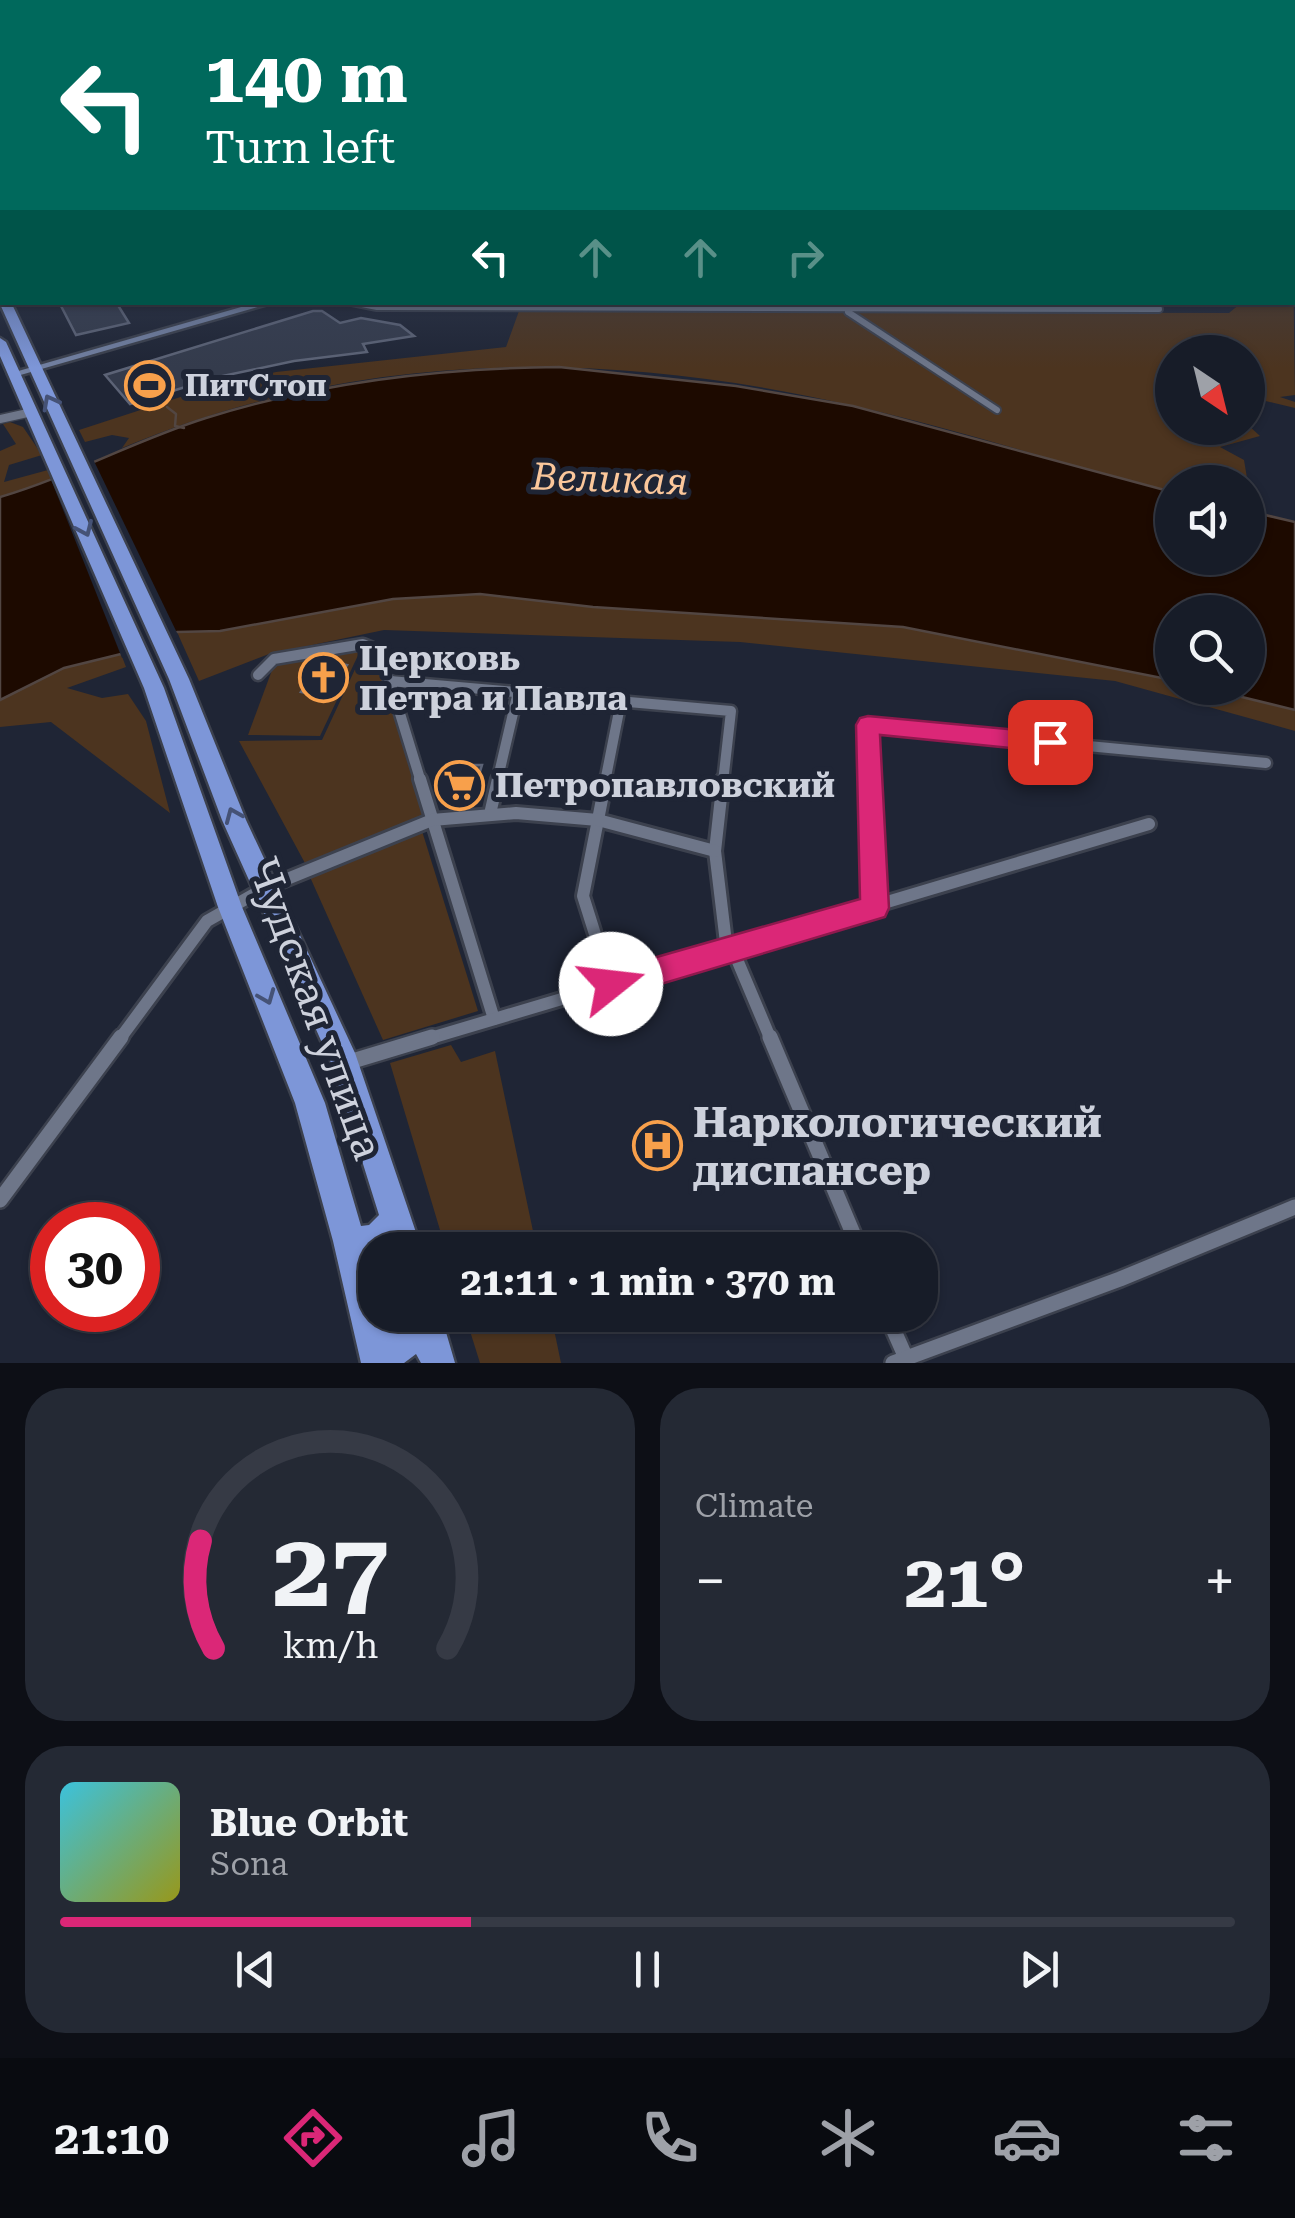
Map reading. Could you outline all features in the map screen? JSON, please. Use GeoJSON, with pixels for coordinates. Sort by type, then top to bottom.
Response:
{"type":"FeatureCollection","features":[{"type":"Feature","properties":{"kind":"highway","name":"Чудская улица"},"geometry":{"type":"LineString","coordinates":[[7,305],[179,678],[265,888],[345,1063],[401,1232]]}},
{"type":"Feature","properties":{"kind":"highway","name":"Чудская улица"},"geometry":{"type":"LineString","coordinates":[[0,342],[154,688],[230,907],[310,1103],[378,1363]]}},
{"type":"Feature","properties":{"kind":"highway"},"geometry":{"type":"LineString","coordinates":[[349,1241],[370,1244],[386,1234],[397,1216]]}},
{"type":"Feature","properties":{"kind":"highway"},"geometry":{"type":"LineString","coordinates":[[386,1363],[392,1350],[413,1336],[431,1340]]}},
{"type":"Feature","properties":{"kind":"street"},"geometry":{"type":"LineString","coordinates":[[13,374],[261,305]]}},
{"type":"Feature","properties":{"kind":"street"},"geometry":{"type":"LineString","coordinates":[[360,306],[1159,309]]}},
{"type":"Feature","properties":{"kind":"street"},"geometry":{"type":"LineString","coordinates":[[848,312],[997,410]]}},
{"type":"Feature","properties":{"kind":"street"},"geometry":{"type":"LineString","coordinates":[[0,420],[32,412]]}},
{"type":"Feature","properties":{"kind":"street"},"geometry":{"type":"LineString","coordinates":[[258,676],[274,659],[363,644],[374,648],[390,680],[494,1018]]}},
{"type":"Feature","properties":{"kind":"street"},"geometry":{"type":"LineString","coordinates":[[390,680],[731,711],[715,851],[730,950],[852,1232]]}},
{"type":"Feature","properties":{"kind":"street"},"geometry":{"type":"LineString","coordinates":[[490,814],[518,692]]}},
{"type":"Feature","properties":{"kind":"street"},"geometry":{"type":"LineString","coordinates":[[611,984],[584,896],[621,702]]}},
{"type":"Feature","properties":{"kind":"street"},"geometry":{"type":"LineString","coordinates":[[874,908],[866,726],[1266,763]]}},
{"type":"Feature","properties":{"kind":"street"},"geometry":{"type":"LineString","coordinates":[[0,1200],[184,948],[207,921],[265,888],[432,820],[490,814],[516,812],[598,820],[715,851]]}},
{"type":"Feature","properties":{"kind":"street"},"geometry":{"type":"LineString","coordinates":[[345,1063],[1149,824]]}},
{"type":"Feature","properties":{"kind":"street"},"geometry":{"type":"LineString","coordinates":[[892,1332],[899,1361],[1120,1280],[1295,1207]]}},
{"type":"Feature","properties":{"kind":"shaded area"},"geometry":{"type":"Polygon","coordinates":[[[1239,305],[1294,305],[1295,395],[1280,397],[1295,402],[1295,408],[1265,401],[1265,335],[1155,335],[1155,445],[1227,445],[1220,447],[1244,460],[1245,465],[1155,465],[1155,487],[850,405],[666,374],[574,368],[482,368],[391,376],[300,392],[210,415],[122,448],[129,438],[112,435],[85,442],[79,430],[202,390],[276,372],[506,347],[519,311],[1229,313],[1239,305]]]}},
{"type":"Feature","properties":{"kind":"shaded area"},"geometry":{"type":"Polygon","coordinates":[[[10,422],[23,427],[42,455],[9,465],[4,482],[48,470],[52,481],[0,497],[0,451],[16,444],[3,424],[10,422]]]}},
{"type":"Feature","properties":{"kind":"shaded area"},"geometry":{"type":"Polygon","coordinates":[[[480,594],[593,607],[903,627],[1155,677],[1155,692],[1115,681],[740,642],[384,630],[269,654],[199,681],[177,632],[220,631],[393,599],[480,594]]]}},
{"type":"Feature","properties":{"kind":"shaded area"},"geometry":{"type":"Polygon","coordinates":[[[361,649],[320,736],[248,735],[275,662],[361,649]]]}},
{"type":"Feature","properties":{"kind":"shaded area"},"geometry":{"type":"Polygon","coordinates":[[[364,650],[376,652],[428,816],[306,865],[239,741],[322,740],[364,650]]]}},
{"type":"Feature","properties":{"kind":"shaded area"},"geometry":{"type":"Polygon","coordinates":[[[121,654],[126,667],[67,688],[102,698],[128,694],[146,721],[170,813],[51,722],[0,727],[0,700],[64,668],[121,654]]]}},
{"type":"Feature","properties":{"kind":"shaded area"},"geometry":{"type":"Polygon","coordinates":[[[1265,702],[1295,710],[1295,731],[1201,705],[1265,702]]]}},
{"type":"Feature","properties":{"kind":"shaded area"},"geometry":{"type":"Polygon","coordinates":[[[422,831],[478,1011],[383,1040],[310,877],[422,831]]]}},
{"type":"Feature","properties":{"kind":"shaded area"},"geometry":{"type":"Polygon","coordinates":[[[451,1045],[461,1062],[495,1051],[533,1232],[441,1232],[390,1063],[451,1045]]]}},
{"type":"Feature","properties":{"kind":"shaded area"},"geometry":{"type":"Polygon","coordinates":[[[470,1332],[555,1332],[561,1363],[480,1363],[470,1332]]]}},
{"type":"Feature","properties":{"kind":"water","name":"Великая"},"geometry":{"type":"Polygon","coordinates":[[[559,367],[736,386],[853,406],[1155,487],[1155,575],[1265,575],[1265,515],[1295,522],[1295,710],[1265,703],[1265,595],[1155,595],[1155,677],[903,627],[593,607],[480,594],[393,599],[220,631],[177,632],[121,654],[64,668],[0,700],[0,497],[180,427],[249,406],[336,386],[469,370],[559,367]]]}},
{"type":"Feature","properties":{"kind":"pier"},"geometry":{"type":"Polygon","coordinates":[[[93,459],[179,637],[122,658],[50,477],[93,459]]]}},
{"type":"Feature","properties":{"kind":"building"},"geometry":{"type":"Polygon","coordinates":[[[61,305],[118,305],[129,323],[76,335],[61,305]]]}},
{"type":"Feature","properties":{"kind":"building"},"geometry":{"type":"Polygon","coordinates":[[[322,311],[340,323],[361,318],[400,325],[414,336],[363,344],[367,352],[294,361],[218,377],[130,404],[105,375],[322,311]]]}},
{"type":"Feature","properties":{"kind":"building","name":"Церковь Петра и Павла"},"geometry":{"type":"Polygon","coordinates":[[[324,660],[347,665],[324,697],[301,692],[324,660]]]}},
{"type":"Feature","properties":{"kind":"building","name":"Петропавловский"},"geometry":{"type":"Polygon","coordinates":[[[446,765],[482,765],[471,800],[446,790],[442,780],[446,765]]]}},
{"type":"Feature","properties":{"kind":"waterway"},"geometry":{"type":"LineString","coordinates":[[167,407],[176,414],[175,426],[184,428]]}},
{"type":"Feature","properties":{"kind":"place","name":"ПитСтоп"},"geometry":{"type":"Point","coordinates":[150,386]}},
{"type":"Feature","properties":{"kind":"place","name":"Церковь Петра и Павла"},"geometry":{"type":"Point","coordinates":[324,678]}},
{"type":"Feature","properties":{"kind":"place","name":"Петропавловский"},"geometry":{"type":"Point","coordinates":[460,785]}},
{"type":"Feature","properties":{"kind":"place","name":"Наркологический диспансер"},"geometry":{"type":"Point","coordinates":[658,1146]}},
{"type":"Feature","properties":{"kind":"route"},"geometry":{"type":"LineString","coordinates":[[611,984],[874,908],[866,726],[1050,742]]}}]}
